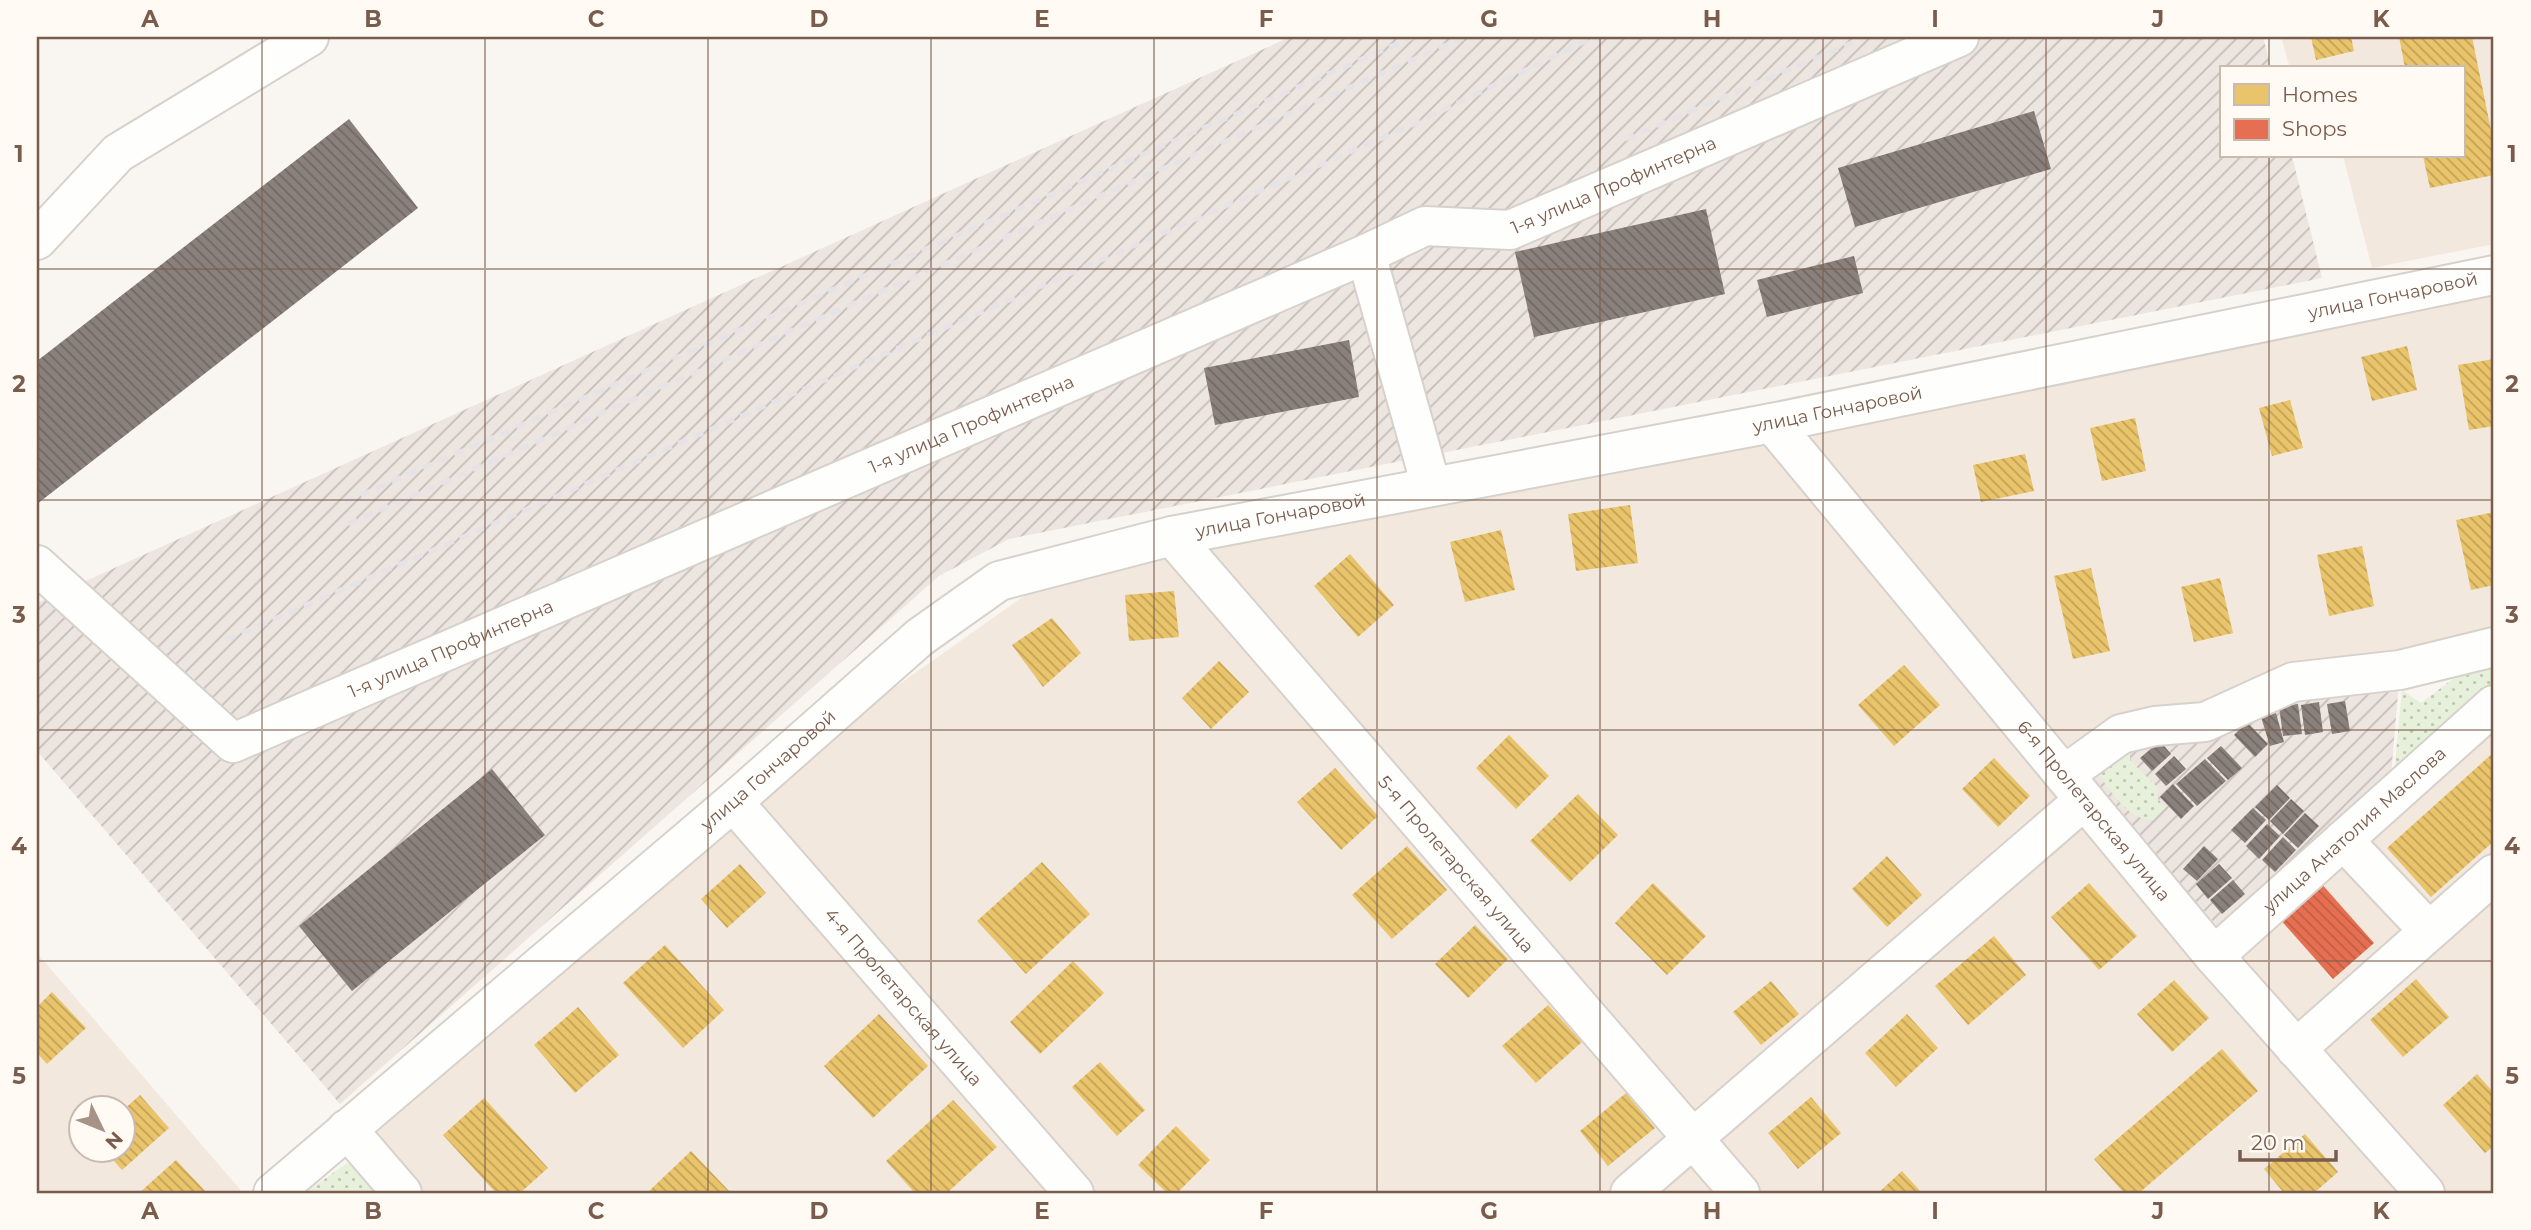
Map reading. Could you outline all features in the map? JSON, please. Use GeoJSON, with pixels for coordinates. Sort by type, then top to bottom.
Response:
{"type":"FeatureCollection","features":[{"type":"Feature","properties":{"kind":"street"},"geometry":{"type":"LineString","coordinates":[[37,240],[118,153],[309,37]]}},
{"type":"Feature","properties":{"kind":"street","name":"1-я улица Профинтерна"},"geometry":{"type":"LineString","coordinates":[[37,565],[233,743],[1366,254],[1425,226],[1510,230],[1959,37]]}},
{"type":"Feature","properties":{"kind":"street"},"geometry":{"type":"LineString","coordinates":[[1366,254],[1431,486]]}},
{"type":"Feature","properties":{"kind":"street","name":"улица Гончаровой"},"geometry":{"type":"LineString","coordinates":[[274,1193],[733,802],[920,636],[999,581],[1172,536],[1772,423],[2494,275]]}},
{"type":"Feature","properties":{"kind":"street","name":"6-я Пролетарская улица"},"geometry":{"type":"LineString","coordinates":[[1772,423],[2214,956],[2425,1193]]}},
{"type":"Feature","properties":{"kind":"street","name":"5-я Пролетарская улица"},"geometry":{"type":"LineString","coordinates":[[1172,536],[1740,1193]]}},
{"type":"Feature","properties":{"kind":"street"},"geometry":{"type":"LineString","coordinates":[[1630,1193],[1693,1140],[2073,788],[2122,734],[2155,726],[2206,722],[2293,682],[2400,670],[2494,647]]}},
{"type":"Feature","properties":{"kind":"street","name":"улица Анатолия Маслова"},"geometry":{"type":"LineString","coordinates":[[2214,956],[2494,705]]}},
{"type":"Feature","properties":{"kind":"street","name":"4-я Пролетарская улица"},"geometry":{"type":"LineString","coordinates":[[733,802],[1074,1193]]}},
{"type":"Feature","properties":{"kind":"street"},"geometry":{"type":"LineString","coordinates":[[2343,840],[2429,931]]}},
{"type":"Feature","properties":{"kind":"street"},"geometry":{"type":"LineString","coordinates":[[2296,1049],[2494,874]]}},
{"type":"Feature","properties":{"kind":"street"},"geometry":{"type":"LineString","coordinates":[[347,1129],[402,1193]]}},
{"type":"Feature","properties":{"kind":"shaded area"},"geometry":{"type":"Polygon","coordinates":[[[1290,37],[2263,37],[2270,66],[2220,66],[2220,158],[2292,158],[2322,278],[1009,539],[939,576],[340,1104],[37,751],[37,603],[1290,37]]]}},
{"type":"Feature","properties":{"kind":"shaded area"},"geometry":{"type":"Polygon","coordinates":[[[2281,37],[2494,37],[2494,244],[2372,268],[2344,158],[2464,158],[2464,66],[2289,66],[2281,37]]]}},
{"type":"Feature","properties":{"kind":"shaded area"},"geometry":{"type":"Polygon","coordinates":[[[2494,275],[2494,647],[2064,775],[2214,955],[2494,705],[2494,1193],[402,1193],[347,1129],[733,802],[1038,586],[1177,541],[2494,275]]]}},
{"type":"Feature","properties":{"kind":"shaded area"},"geometry":{"type":"Polygon","coordinates":[[[2400,670],[2390,787],[2225,935],[2082,772],[2121,734],[2400,670]]]}},
{"type":"Feature","properties":{"kind":"shaded area"},"geometry":{"type":"Polygon","coordinates":[[[37,953],[243,1193],[37,1193],[37,953]]]}},
{"type":"Feature","properties":{"kind":"green space"},"geometry":{"type":"Polygon","coordinates":[[[2494,655],[2494,696],[2393,785],[2402,690],[2421,703],[2474,663],[2494,655]]]}},
{"type":"Feature","properties":{"kind":"green space"},"geometry":{"type":"Polygon","coordinates":[[[2128,749],[2131,761],[2158,788],[2157,797],[2164,808],[2153,820],[2143,819],[2127,809],[2095,770],[2128,749]]]}},
{"type":"Feature","properties":{"kind":"green space"},"geometry":{"type":"Polygon","coordinates":[[[347,1163],[388,1193],[305,1193],[347,1163]]]}},
{"type":"Feature","properties":{"kind":"building: Homes"},"geometry":{"type":"Polygon","coordinates":[[[2311,37],[2351,37],[2354,51],[2316,60],[2311,37]]]}},
{"type":"Feature","properties":{"kind":"building: Homes"},"geometry":{"type":"Polygon","coordinates":[[[2399,37],[2472,37],[2494,145],[2494,175],[2430,188],[2423,158],[2464,158],[2464,66],[2405,66],[2399,37]]]}},
{"type":"Feature","properties":{"kind":"building: Homes"},"geometry":{"type":"Polygon","coordinates":[[[2407,346],[2417,390],[2372,401],[2361,357],[2407,346]]]}},
{"type":"Feature","properties":{"kind":"building: Homes"},"geometry":{"type":"Polygon","coordinates":[[[2494,359],[2494,426],[2469,430],[2458,365],[2494,359]]]}},
{"type":"Feature","properties":{"kind":"building: Homes"},"geometry":{"type":"Polygon","coordinates":[[[2290,400],[2303,448],[2272,456],[2259,408],[2290,400]]]}},
{"type":"Feature","properties":{"kind":"building: Homes"},"geometry":{"type":"Polygon","coordinates":[[[2135,418],[2146,471],[2102,481],[2090,428],[2135,418]]]}},
{"type":"Feature","properties":{"kind":"building: Homes"},"geometry":{"type":"Polygon","coordinates":[[[2025,454],[2034,491],[1981,502],[1973,465],[2025,454]]]}},
{"type":"Feature","properties":{"kind":"building: Homes"},"geometry":{"type":"Polygon","coordinates":[[[1630,505],[1638,563],[1576,571],[1568,514],[1630,505]]]}},
{"type":"Feature","properties":{"kind":"building: Homes"},"geometry":{"type":"Polygon","coordinates":[[[2494,512],[2494,585],[2471,590],[2456,520],[2494,512]]]}},
{"type":"Feature","properties":{"kind":"building: Homes"},"geometry":{"type":"Polygon","coordinates":[[[1501,530],[1515,590],[1465,602],[1450,542],[1501,530]]]}},
{"type":"Feature","properties":{"kind":"building: Homes"},"geometry":{"type":"Polygon","coordinates":[[[2362,546],[2374,606],[2329,616],[2317,555],[2362,546]]]}},
{"type":"Feature","properties":{"kind":"building: Homes"},"geometry":{"type":"Polygon","coordinates":[[[1350,554],[1394,605],[1358,637],[1314,586],[1350,554]]]}},
{"type":"Feature","properties":{"kind":"building: Homes"},"geometry":{"type":"Polygon","coordinates":[[[2091,568],[2110,651],[2073,659],[2054,576],[2091,568]]]}},
{"type":"Feature","properties":{"kind":"building: Homes"},"geometry":{"type":"Polygon","coordinates":[[[2220,578],[2233,633],[2194,642],[2181,587],[2220,578]]]}},
{"type":"Feature","properties":{"kind":"building: Homes"},"geometry":{"type":"Polygon","coordinates":[[[1174,591],[1179,637],[1129,641],[1125,595],[1174,591]]]}},
{"type":"Feature","properties":{"kind":"building: Homes"},"geometry":{"type":"Polygon","coordinates":[[[1052,618],[1081,653],[1043,687],[1012,645],[1052,618]]]}},
{"type":"Feature","properties":{"kind":"building: Homes"},"geometry":{"type":"Polygon","coordinates":[[[1219,661],[1249,692],[1211,729],[1182,698],[1219,661]]]}},
{"type":"Feature","properties":{"kind":"building: Homes"},"geometry":{"type":"Polygon","coordinates":[[[1904,665],[1940,705],[1894,746],[1858,705],[1904,665]]]}},
{"type":"Feature","properties":{"kind":"building: Homes"},"geometry":{"type":"Polygon","coordinates":[[[1509,735],[1549,776],[1516,809],[1476,768],[1509,735]]]}},
{"type":"Feature","properties":{"kind":"building: Homes"},"geometry":{"type":"Polygon","coordinates":[[[2494,752],[2494,841],[2431,897],[2387,848],[2494,752]]]}},
{"type":"Feature","properties":{"kind":"building: Homes"},"geometry":{"type":"Polygon","coordinates":[[[1994,758],[2030,796],[1998,827],[1962,789],[1994,758]]]}},
{"type":"Feature","properties":{"kind":"building: Homes"},"geometry":{"type":"Polygon","coordinates":[[[1335,768],[1378,816],[1341,850],[1297,802],[1335,768]]]}},
{"type":"Feature","properties":{"kind":"building: Homes"},"geometry":{"type":"Polygon","coordinates":[[[1578,794],[1618,835],[1570,882],[1530,841],[1578,794]]]}},
{"type":"Feature","properties":{"kind":"building: Homes"},"geometry":{"type":"Polygon","coordinates":[[[1407,846],[1447,890],[1392,939],[1352,895],[1407,846]]]}},
{"type":"Feature","properties":{"kind":"building: Homes"},"geometry":{"type":"Polygon","coordinates":[[[1887,856],[1922,895],[1887,927],[1852,889],[1887,856]]]}},
{"type":"Feature","properties":{"kind":"building: Homes"},"geometry":{"type":"Polygon","coordinates":[[[1042,862],[1090,914],[1026,974],[977,921],[1042,862]]]}},
{"type":"Feature","properties":{"kind":"building: Homes"},"geometry":{"type":"Polygon","coordinates":[[[740,864],[766,893],[727,928],[701,899],[740,864]]]}},
{"type":"Feature","properties":{"kind":"building: Homes"},"geometry":{"type":"Polygon","coordinates":[[[1653,883],[1706,936],[1667,975],[1615,923],[1653,883]]]}},
{"type":"Feature","properties":{"kind":"building: Homes"},"geometry":{"type":"Polygon","coordinates":[[[2089,883],[2137,936],[2099,970],[2051,917],[2089,883]]]}},
{"type":"Feature","properties":{"kind":"building: Homes"},"geometry":{"type":"Polygon","coordinates":[[[1475,925],[1508,959],[1468,998],[1435,964],[1475,925]]]}},
{"type":"Feature","properties":{"kind":"building: Homes"},"geometry":{"type":"Polygon","coordinates":[[[1994,936],[2026,975],[1968,1025],[1935,986],[1994,936]]]}},
{"type":"Feature","properties":{"kind":"building: Homes"},"geometry":{"type":"Polygon","coordinates":[[[665,945],[724,1010],[683,1048],[623,983],[665,945]]]}},
{"type":"Feature","properties":{"kind":"building: Homes"},"geometry":{"type":"Polygon","coordinates":[[[1073,961],[1104,993],[1040,1054],[1010,1022],[1073,961]]]}},
{"type":"Feature","properties":{"kind":"building: Homes"},"geometry":{"type":"Polygon","coordinates":[[[2416,979],[2449,1017],[2403,1057],[2370,1020],[2416,979]]]}},
{"type":"Feature","properties":{"kind":"building: Homes"},"geometry":{"type":"Polygon","coordinates":[[[2174,980],[2209,1018],[2172,1052],[2137,1014],[2174,980]]]}},
{"type":"Feature","properties":{"kind":"building: Homes"},"geometry":{"type":"Polygon","coordinates":[[[1771,981],[1799,1014],[1761,1045],[1733,1012],[1771,981]]]}},
{"type":"Feature","properties":{"kind":"building: Homes"},"geometry":{"type":"Polygon","coordinates":[[[52,992],[86,1028],[47,1064],[37,1053],[37,1007],[52,992]]]}},
{"type":"Feature","properties":{"kind":"building: Homes"},"geometry":{"type":"Polygon","coordinates":[[[1548,1005],[1582,1042],[1536,1083],[1502,1046],[1548,1005]]]}},
{"type":"Feature","properties":{"kind":"building: Homes"},"geometry":{"type":"Polygon","coordinates":[[[578,1007],[619,1055],[575,1093],[534,1045],[578,1007]]]}},
{"type":"Feature","properties":{"kind":"building: Homes"},"geometry":{"type":"Polygon","coordinates":[[[879,1014],[928,1066],[873,1118],[824,1066],[879,1014]]]}},
{"type":"Feature","properties":{"kind":"building: Homes"},"geometry":{"type":"Polygon","coordinates":[[[1907,1014],[1938,1048],[1896,1087],[1865,1053],[1907,1014]]]}},
{"type":"Feature","properties":{"kind":"building: Homes"},"geometry":{"type":"Polygon","coordinates":[[[2222,1049],[2258,1091],[2139,1193],[2124,1193],[2094,1159],[2222,1049]]]}},
{"type":"Feature","properties":{"kind":"building: Homes"},"geometry":{"type":"Polygon","coordinates":[[[1100,1062],[1145,1110],[1117,1136],[1072,1087],[1100,1062]]]}},
{"type":"Feature","properties":{"kind":"building: Homes"},"geometry":{"type":"Polygon","coordinates":[[[2477,1074],[2494,1093],[2494,1146],[2485,1153],[2443,1105],[2477,1074]]]}},
{"type":"Feature","properties":{"kind":"building: Homes"},"geometry":{"type":"Polygon","coordinates":[[[1626,1093],[1655,1128],[1608,1166],[1580,1131],[1626,1093]]]}},
{"type":"Feature","properties":{"kind":"building: Homes"},"geometry":{"type":"Polygon","coordinates":[[[140,1095],[169,1128],[136,1157],[136,1099],[140,1095]]]}},
{"type":"Feature","properties":{"kind":"building: Homes"},"geometry":{"type":"Polygon","coordinates":[[[1811,1097],[1841,1133],[1798,1169],[1768,1133],[1811,1097]]]}},
{"type":"Feature","properties":{"kind":"building: Homes"},"geometry":{"type":"Polygon","coordinates":[[[484,1098],[548,1168],[520,1193],[496,1193],[443,1135],[484,1098]]]}},
{"type":"Feature","properties":{"kind":"building: Homes"},"geometry":{"type":"Polygon","coordinates":[[[953,1100],[997,1147],[947,1193],[915,1193],[886,1161],[953,1100]]]}},
{"type":"Feature","properties":{"kind":"building: Homes"},"geometry":{"type":"Polygon","coordinates":[[[1176,1126],[1210,1160],[1177,1193],[1167,1193],[1138,1165],[1176,1126]]]}},
{"type":"Feature","properties":{"kind":"building: Homes"},"geometry":{"type":"Polygon","coordinates":[[[2305,1134],[2338,1172],[2314,1193],[2284,1193],[2264,1169],[2305,1134]]]}},
{"type":"Feature","properties":{"kind":"building: Homes"},"geometry":{"type":"Polygon","coordinates":[[[691,1151],[731,1193],[647,1193],[691,1151]]]}},
{"type":"Feature","properties":{"kind":"building: Homes"},"geometry":{"type":"Polygon","coordinates":[[[176,1160],[207,1193],[139,1193],[176,1160]]]}},
{"type":"Feature","properties":{"kind":"building: Homes"},"geometry":{"type":"Polygon","coordinates":[[[117,1164],[129,1164],[122,1170],[117,1164]]]}},
{"type":"Feature","properties":{"kind":"building: Homes"},"geometry":{"type":"Polygon","coordinates":[[[1902,1171],[1922,1193],[1878,1193],[1902,1171]]]}},
{"type":"Feature","properties":{"kind":"building: Shops"},"geometry":{"type":"Polygon","coordinates":[[[2319,881],[2374,943],[2333,979],[2278,917],[2319,881]]]}},
{"type":"Feature","properties":{"kind":"building: Industry"},"geometry":{"type":"Polygon","coordinates":[[[2034,111],[2051,169],[1855,227],[1838,168],[2034,111]]]}},
{"type":"Feature","properties":{"kind":"building: Industry"},"geometry":{"type":"Polygon","coordinates":[[[349,119],[418,208],[37,504],[37,361],[349,119]]]}},
{"type":"Feature","properties":{"kind":"building: Industry"},"geometry":{"type":"Polygon","coordinates":[[[1706,209],[1725,294],[1534,337],[1515,252],[1706,209]]]}},
{"type":"Feature","properties":{"kind":"building: Industry"},"geometry":{"type":"Polygon","coordinates":[[[1854,256],[1863,293],[1767,317],[1757,280],[1854,256]]]}},
{"type":"Feature","properties":{"kind":"building: Industry"},"geometry":{"type":"Polygon","coordinates":[[[1349,340],[1359,397],[1215,425],[1204,368],[1349,340]]]}},
{"type":"Feature","properties":{"kind":"building: Industry"},"geometry":{"type":"Polygon","coordinates":[[[2345,701],[2350,731],[2332,734],[2327,704],[2345,701]]]}},
{"type":"Feature","properties":{"kind":"building: Industry"},"geometry":{"type":"Polygon","coordinates":[[[2319,702],[2323,732],[2305,735],[2301,705],[2319,702]]]}},
{"type":"Feature","properties":{"kind":"building: Industry"},"geometry":{"type":"Polygon","coordinates":[[[2298,704],[2302,734],[2283,736],[2279,706],[2298,704]]]}},
{"type":"Feature","properties":{"kind":"building: Industry"},"geometry":{"type":"Polygon","coordinates":[[[2276,713],[2284,742],[2270,746],[2261,717],[2276,713]]]}},
{"type":"Feature","properties":{"kind":"building: Industry"},"geometry":{"type":"Polygon","coordinates":[[[2247,722],[2268,744],[2255,757],[2234,735],[2247,722]]]}},
{"type":"Feature","properties":{"kind":"building: Industry"},"geometry":{"type":"Polygon","coordinates":[[[2160,741],[2171,754],[2152,771],[2140,758],[2160,741]]]}},
{"type":"Feature","properties":{"kind":"building: Industry"},"geometry":{"type":"Polygon","coordinates":[[[2221,746],[2242,768],[2228,780],[2207,758],[2221,746]]]}},
{"type":"Feature","properties":{"kind":"building: Industry"},"geometry":{"type":"Polygon","coordinates":[[[2174,756],[2186,769],[2166,786],[2155,774],[2174,756]]]}},
{"type":"Feature","properties":{"kind":"building: Industry"},"geometry":{"type":"Polygon","coordinates":[[[2205,759],[2226,781],[2197,806],[2176,784],[2205,759]]]}},
{"type":"Feature","properties":{"kind":"building: Industry"},"geometry":{"type":"Polygon","coordinates":[[[492,769],[545,835],[352,991],[299,926],[492,769]]]}},
{"type":"Feature","properties":{"kind":"building: Industry"},"geometry":{"type":"Polygon","coordinates":[[[2173,784],[2194,806],[2181,819],[2160,797],[2173,784]]]}},
{"type":"Feature","properties":{"kind":"building: Industry"},"geometry":{"type":"Polygon","coordinates":[[[2277,785],[2290,798],[2269,820],[2255,807],[2277,785]]]}},
{"type":"Feature","properties":{"kind":"building: Industry"},"geometry":{"type":"Polygon","coordinates":[[[2291,799],[2304,811],[2283,834],[2270,821],[2291,799]]]}},
{"type":"Feature","properties":{"kind":"building: Industry"},"geometry":{"type":"Polygon","coordinates":[[[2253,808],[2266,820],[2245,843],[2231,830],[2253,808]]]}},
{"type":"Feature","properties":{"kind":"building: Industry"},"geometry":{"type":"Polygon","coordinates":[[[2305,813],[2319,826],[2298,848],[2284,835],[2305,813]]]}},
{"type":"Feature","properties":{"kind":"building: Industry"},"geometry":{"type":"Polygon","coordinates":[[[2267,824],[2280,836],[2259,859],[2246,846],[2267,824]]]}},
{"type":"Feature","properties":{"kind":"building: Industry"},"geometry":{"type":"Polygon","coordinates":[[[2283,837],[2296,850],[2275,872],[2262,860],[2283,837]]]}},
{"type":"Feature","properties":{"kind":"building: Industry"},"geometry":{"type":"Polygon","coordinates":[[[2204,846],[2218,859],[2197,881],[2183,869],[2204,846]]]}},
{"type":"Feature","properties":{"kind":"building: Industry"},"geometry":{"type":"Polygon","coordinates":[[[2219,864],[2232,878],[2208,899],[2196,884],[2219,864]]]}},
{"type":"Feature","properties":{"kind":"building: Industry"},"geometry":{"type":"Polygon","coordinates":[[[2233,880],[2245,894],[2222,914],[2210,900],[2233,880]]]}},
{"type":"Feature","properties":{"kind":"railway"},"geometry":{"type":"LineString","coordinates":[[345,502],[1413,37]]}},
{"type":"Feature","properties":{"kind":"railway"},"geometry":{"type":"LineString","coordinates":[[348,524],[1465,37]]}},
{"type":"Feature","properties":{"kind":"railway"},"geometry":{"type":"LineString","coordinates":[[226,640],[1412,125],[1594,37]]}},
{"type":"Feature","properties":{"kind":"railway"},"geometry":{"type":"LineString","coordinates":[[1625,139],[1866,37]]}}]}
